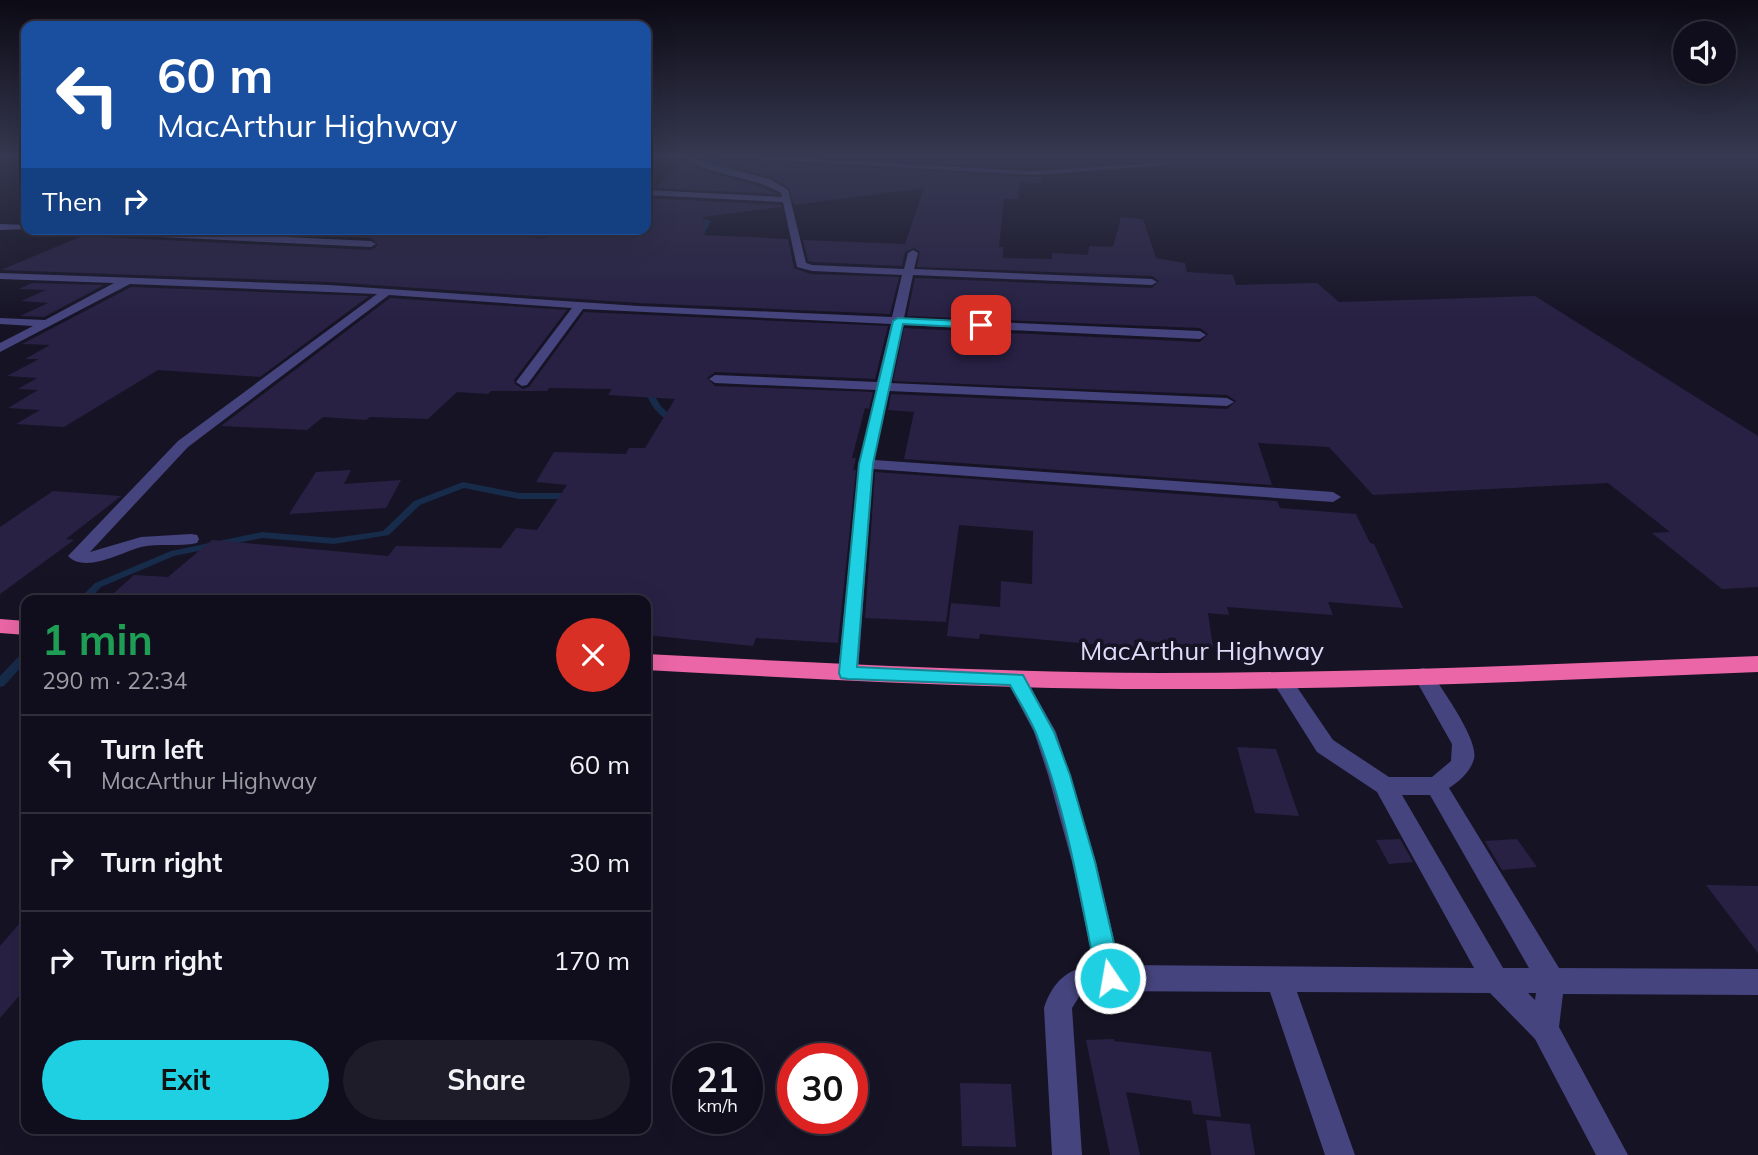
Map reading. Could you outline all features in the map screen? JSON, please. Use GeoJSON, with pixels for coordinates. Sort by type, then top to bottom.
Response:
{"type":"FeatureCollection","features":[{"type":"Feature","properties":{"kind":"highway"},"geometry":{"type":"LineString","coordinates":[[0,626],[21,628]]}},
{"type":"Feature","properties":{"kind":"highway","name":"MacArthur Highway"},"geometry":{"type":"LineString","coordinates":[[651,662],[1016,679],[1281,679],[1758,664]]}},
{"type":"Feature","properties":{"kind":"street"},"geometry":{"type":"LineString","coordinates":[[789,211],[801,265],[812,268],[1152,282]]}},
{"type":"Feature","properties":{"kind":"street"},"geometry":{"type":"LineString","coordinates":[[0,227],[21,228]]}},
{"type":"Feature","properties":{"kind":"street"},"geometry":{"type":"LineString","coordinates":[[180,235],[371,244]]}},
{"type":"Feature","properties":{"kind":"street"},"geometry":{"type":"LineString","coordinates":[[848,673],[866,464],[913,253]]}},
{"type":"Feature","properties":{"kind":"street"},"geometry":{"type":"LineString","coordinates":[[0,276],[387,292],[579,306],[1200,335]]}},
{"type":"Feature","properties":{"kind":"street"},"geometry":{"type":"LineString","coordinates":[[0,348],[128,280]]}},
{"type":"Feature","properties":{"kind":"street"},"geometry":{"type":"LineString","coordinates":[[191,539],[141,542],[94,557],[76,556],[183,444],[387,292]]}},
{"type":"Feature","properties":{"kind":"street"},"geometry":{"type":"LineString","coordinates":[[522,382],[579,306]]}},
{"type":"Feature","properties":{"kind":"street"},"geometry":{"type":"LineString","coordinates":[[0,321],[48,323]]}},
{"type":"Feature","properties":{"kind":"street"},"geometry":{"type":"LineString","coordinates":[[715,379],[1227,402]]}},
{"type":"Feature","properties":{"kind":"street"},"geometry":{"type":"LineString","coordinates":[[866,464],[1333,496]]}},
{"type":"Feature","properties":{"kind":"street"},"geometry":{"type":"LineString","coordinates":[[1385,786],[1436,786],[1461,767],[1465,756],[1463,744],[1423,676]]}},
{"type":"Feature","properties":{"kind":"street"},"geometry":{"type":"LineString","coordinates":[[1016,679],[1045,732],[1059,775],[1084,862],[1110,978]]}},
{"type":"Feature","properties":{"kind":"street"},"geometry":{"type":"LineString","coordinates":[[1281,679],[1325,746],[1385,786],[1495,980],[1545,1029],[1613,1155]]}},
{"type":"Feature","properties":{"kind":"street"},"geometry":{"type":"LineString","coordinates":[[1436,786],[1550,980],[1545,1029]]}},
{"type":"Feature","properties":{"kind":"street"},"geometry":{"type":"LineString","coordinates":[[1067,1155],[1058,1008],[1068,987],[1090,978],[1758,982]]}},
{"type":"Feature","properties":{"kind":"street"},"geometry":{"type":"LineString","coordinates":[[1279,978],[1340,1155]]}},
{"type":"Feature","properties":{"kind":"building"},"geometry":{"type":"Polygon","coordinates":[[[651,211],[751,211],[703,217],[704,235],[788,239],[794,268],[811,274],[899,277],[890,314],[639,303],[329,282],[1,270],[82,236],[371,250],[378,245],[371,238],[308,235],[489,235],[545,238],[550,235],[651,235],[651,211]]]}},
{"type":"Feature","properties":{"kind":"building"},"geometry":{"type":"Polygon","coordinates":[[[916,211],[1003,211],[999,247],[1003,247],[1003,258],[1052,259],[1052,253],[1088,255],[1089,246],[1113,247],[1121,217],[1143,219],[1156,258],[1185,263],[1187,272],[1233,275],[1236,285],[1317,283],[1339,302],[1535,296],[1758,436],[1758,587],[1722,589],[1652,533],[1670,532],[1608,483],[1373,495],[1329,447],[1258,443],[1272,485],[904,459],[914,412],[888,410],[891,394],[1227,409],[1236,401],[1227,395],[893,381],[904,328],[1200,342],[1208,334],[1200,328],[907,316],[915,278],[1152,288],[1159,281],[1152,276],[917,267],[920,252],[914,248],[905,252],[902,266],[812,262],[808,261],[803,240],[905,244],[916,211]]]}},
{"type":"Feature","properties":{"kind":"building"},"geometry":{"type":"Polygon","coordinates":[[[32,283],[104,285],[44,317],[20,316],[48,303],[21,301],[46,290],[19,289],[32,283]]]}},
{"type":"Feature","properties":{"kind":"building"},"geometry":{"type":"Polygon","coordinates":[[[131,287],[369,296],[260,377],[158,370],[64,427],[16,424],[40,410],[8,408],[38,390],[18,389],[37,378],[7,376],[39,359],[25,359],[50,345],[22,344],[131,287]]]}},
{"type":"Feature","properties":{"kind":"building"},"geometry":{"type":"Polygon","coordinates":[[[390,298],[567,310],[514,380],[515,384],[523,389],[529,387],[584,312],[888,326],[875,379],[715,372],[707,378],[715,386],[873,392],[869,409],[865,408],[852,458],[856,458],[853,470],[856,470],[838,643],[756,638],[753,646],[651,636],[651,595],[112,595],[134,575],[168,577],[212,540],[388,556],[396,546],[501,548],[516,528],[537,530],[567,485],[536,482],[554,452],[626,454],[629,448],[645,448],[675,399],[608,395],[612,389],[549,388],[547,391],[491,391],[488,394],[457,392],[428,419],[370,417],[366,420],[323,417],[307,430],[221,426],[390,298]]]}},
{"type":"Feature","properties":{"kind":"building"},"geometry":{"type":"Polygon","coordinates":[[[351,470],[344,484],[401,480],[386,508],[289,514],[316,472],[351,470]]]}},
{"type":"Feature","properties":{"kind":"building"},"geometry":{"type":"Polygon","coordinates":[[[875,472],[1277,501],[1280,508],[1356,514],[1370,543],[1374,544],[1403,608],[1328,602],[1333,615],[1227,607],[1229,615],[1208,613],[1213,647],[1134,640],[1135,648],[980,634],[979,639],[947,636],[951,603],[1000,607],[1001,581],[1032,584],[1033,531],[959,525],[946,622],[865,618],[875,472]]]}},
{"type":"Feature","properties":{"kind":"building"},"geometry":{"type":"Polygon","coordinates":[[[53,491],[121,496],[66,539],[74,540],[0,594],[0,527],[53,491]]]}},
{"type":"Feature","properties":{"kind":"building"},"geometry":{"type":"Polygon","coordinates":[[[1237,747],[1276,749],[1299,816],[1255,813],[1237,747]]]}},
{"type":"Feature","properties":{"kind":"building"},"geometry":{"type":"Polygon","coordinates":[[[1400,839],[1413,862],[1389,864],[1376,840],[1400,839]]]}},
{"type":"Feature","properties":{"kind":"building"},"geometry":{"type":"Polygon","coordinates":[[[1517,839],[1537,867],[1502,870],[1485,841],[1517,839]]]}},
{"type":"Feature","properties":{"kind":"building"},"geometry":{"type":"Polygon","coordinates":[[[1706,885],[1758,886],[1758,953],[1706,885]]]}},
{"type":"Feature","properties":{"kind":"building"},"geometry":{"type":"Polygon","coordinates":[[[21,922],[21,994],[0,1018],[0,946],[21,922]]]}},
{"type":"Feature","properties":{"kind":"building"},"geometry":{"type":"Polygon","coordinates":[[[1114,1039],[1211,1052],[1221,1117],[1193,1114],[1191,1101],[1126,1092],[1140,1155],[1110,1155],[1086,1040],[1114,1039]]]}},
{"type":"Feature","properties":{"kind":"building"},"geometry":{"type":"Polygon","coordinates":[[[960,1083],[1011,1084],[1016,1147],[962,1146],[960,1083]]]}},
{"type":"Feature","properties":{"kind":"building"},"geometry":{"type":"Polygon","coordinates":[[[1206,1120],[1250,1124],[1255,1155],[1211,1155],[1206,1120]]]}},
{"type":"Feature","properties":{"kind":"waterway"},"geometry":{"type":"LineString","coordinates":[[691,216],[708,221],[698,241]]}},
{"type":"Feature","properties":{"kind":"waterway"},"geometry":{"type":"LineString","coordinates":[[486,236],[497,235]]}},
{"type":"Feature","properties":{"kind":"waterway"},"geometry":{"type":"LineString","coordinates":[[649,388],[657,408],[675,421]]}},
{"type":"Feature","properties":{"kind":"waterway"},"geometry":{"type":"LineString","coordinates":[[88,595],[98,585],[171,554],[262,535],[334,541],[386,533],[417,503],[463,485],[519,496],[572,496]]}},
{"type":"Feature","properties":{"kind":"waterway"},"geometry":{"type":"LineString","coordinates":[[0,683],[21,661]]}},
{"type":"Feature","properties":{"kind":"route"},"geometry":{"type":"LineString","coordinates":[[981,325],[898,321],[866,464],[848,673],[1016,679],[1045,732],[1059,775],[1084,862],[1110,978]]}}]}
